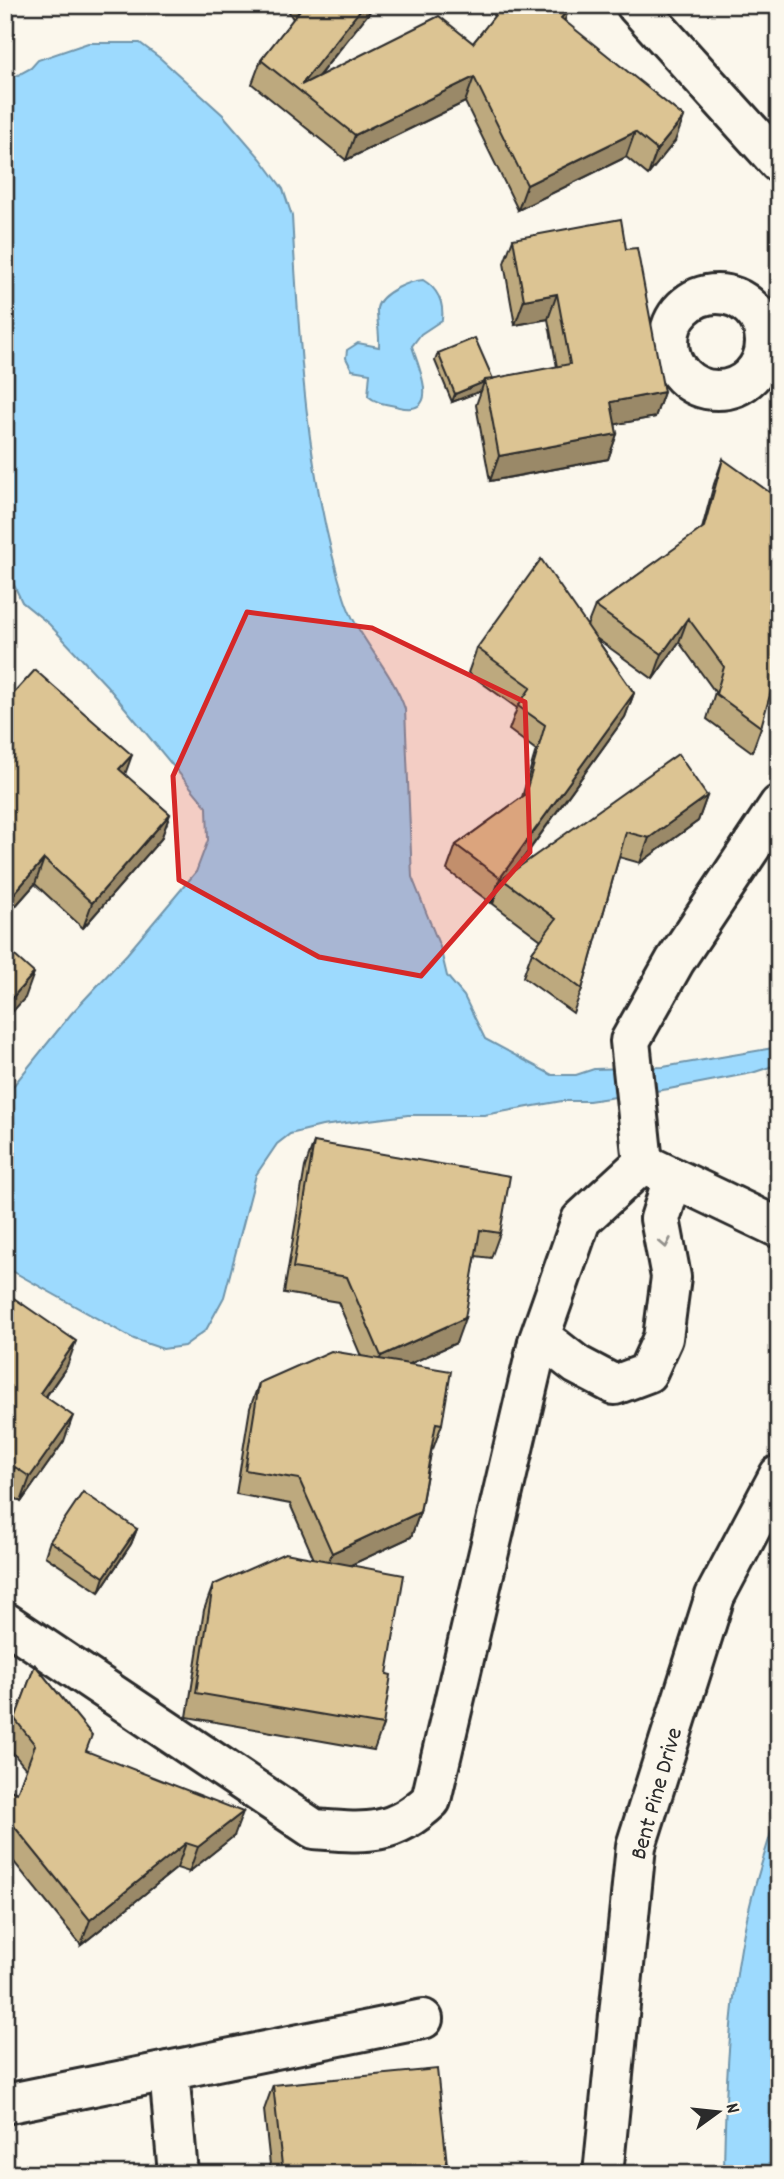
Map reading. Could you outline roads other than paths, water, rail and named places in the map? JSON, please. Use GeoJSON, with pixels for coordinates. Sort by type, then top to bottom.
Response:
{"type":"FeatureCollection","features":[{"type":"Feature","properties":{"kind":"street"},"geometry":{"type":"LineString","coordinates":[[636,5],[779,163]]}},
{"type":"Feature","properties":{"kind":"street"},"geometry":{"type":"LineString","coordinates":[[538,1342],[554,1347],[577,1365],[615,1385],[647,1373],[663,1338],[671,1277],[660,1219],[658,1170],[637,1120],[630,1041],[675,961],[779,805]]}},
{"type":"Feature","properties":{"kind":"street"},"geometry":{"type":"LineString","coordinates":[[658,1170],[779,1228]]}},
{"type":"Feature","properties":{"kind":"street"},"geometry":{"type":"LineString","coordinates":[[5,1622],[314,1829],[374,1830],[411,1820],[431,1800],[538,1342],[580,1220],[658,1170]]}},
{"type":"Feature","properties":{"kind":"street","name":"Bent Pine Drive"},"geometry":{"type":"LineString","coordinates":[[603,2174],[636,1846],[715,1596],[779,1475]]}},
{"type":"Feature","properties":{"kind":"street"},"geometry":{"type":"LineString","coordinates":[[5,2104],[423,2019]]}},
{"type":"Feature","properties":{"kind":"street"},"geometry":{"type":"LineString","coordinates":[[169,2071],[178,2174]]}},
{"type":"Feature","properties":{"kind":"water"},"geometry":{"type":"Polygon","coordinates":[[[88,43],[140,43],[223,115],[283,189],[292,216],[306,408],[331,551],[349,612],[391,680],[405,709],[412,877],[440,947],[447,976],[464,996],[485,1039],[552,1075],[576,1075],[594,1069],[663,1067],[779,1047],[779,1064],[752,1073],[669,1089],[589,1101],[562,1101],[484,1115],[408,1115],[322,1126],[290,1134],[277,1144],[256,1175],[224,1297],[206,1330],[184,1346],[163,1349],[134,1339],[5,1267],[5,1096],[71,1014],[127,954],[196,872],[208,840],[207,807],[107,686],[49,624],[22,602],[5,566],[5,82],[31,68],[38,60],[88,43]]]}},
{"type":"Feature","properties":{"kind":"water"},"geometry":{"type":"Polygon","coordinates":[[[423,280],[436,292],[441,302],[442,320],[421,334],[412,346],[424,386],[421,404],[413,408],[399,407],[371,399],[368,396],[370,373],[352,370],[346,358],[347,350],[358,343],[379,347],[379,303],[396,289],[423,280]]]}},
{"type":"Feature","properties":{"kind":"water"},"geometry":{"type":"Polygon","coordinates":[[[779,1808],[779,2174],[724,2174],[727,2072],[738,1966],[751,1901],[779,1808]]]}}]}
